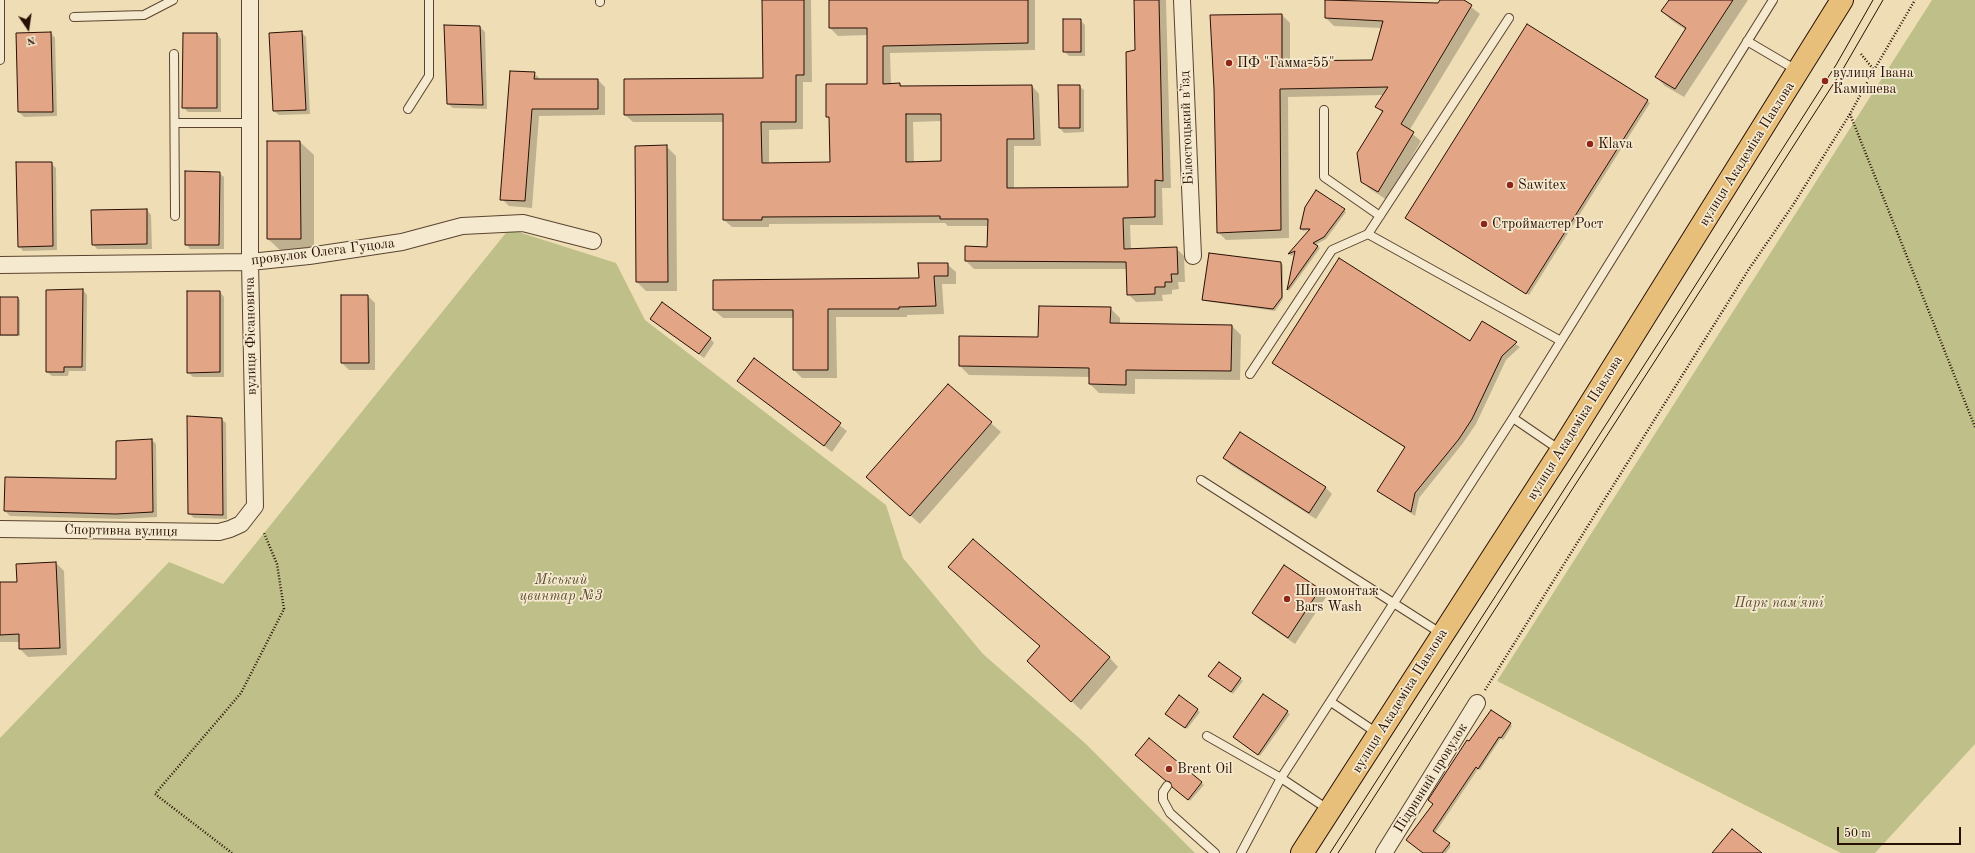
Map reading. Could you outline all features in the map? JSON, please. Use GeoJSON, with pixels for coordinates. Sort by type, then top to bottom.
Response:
{"type":"FeatureCollection","features":[{"type":"Feature","properties":{"kind":"main road","name":"вулиця Академіка Павлова"},"geometry":{"type":"LineString","coordinates":[[1302,853],[1561,451],[1842,0]]}},
{"type":"Feature","properties":{"kind":"street","name":"вулиця Фісановича"},"geometry":{"type":"LineString","coordinates":[[240,524],[255,506],[250,262],[250,0]]}},
{"type":"Feature","properties":{"kind":"street","name":"Білостоцький в’їзд"},"geometry":{"type":"LineString","coordinates":[[1182,0],[1192,256]]}},
{"type":"Feature","properties":{"kind":"street","name":"провулок Олега Гуцола"},"geometry":{"type":"LineString","coordinates":[[0,265],[250,262],[308,256],[402,242],[462,226],[522,222],[593,241]]}},
{"type":"Feature","properties":{"kind":"street","name":"Спортивна вулиця"},"geometry":{"type":"LineString","coordinates":[[0,529],[219,532],[240,524]]}},
{"type":"Feature","properties":{"kind":"street","name":"Підривний провулок"},"geometry":{"type":"LineString","coordinates":[[1384,853],[1477,703]]}},
{"type":"Feature","properties":{"kind":"lane"},"geometry":{"type":"LineString","coordinates":[[0,0],[0,60]]}},
{"type":"Feature","properties":{"kind":"lane"},"geometry":{"type":"LineString","coordinates":[[74,17],[144,15],[173,0]]}},
{"type":"Feature","properties":{"kind":"lane"},"geometry":{"type":"LineString","coordinates":[[408,109],[429,76],[429,0]]}},
{"type":"Feature","properties":{"kind":"lane"},"geometry":{"type":"LineString","coordinates":[[1241,853],[1281,778],[1513,418],[1773,0]]}},
{"type":"Feature","properties":{"kind":"lane"},"geometry":{"type":"LineString","coordinates":[[1250,374],[1332,250],[1368,234],[1509,18]]}},
{"type":"Feature","properties":{"kind":"lane"},"geometry":{"type":"LineString","coordinates":[[1747,41],[1799,71]]}},
{"type":"Feature","properties":{"kind":"lane"},"geometry":{"type":"LineString","coordinates":[[174,54],[175,216]]}},
{"type":"Feature","properties":{"kind":"lane"},"geometry":{"type":"LineString","coordinates":[[1324,110],[1324,177],[1380,216]]}},
{"type":"Feature","properties":{"kind":"lane"},"geometry":{"type":"LineString","coordinates":[[175,123],[250,123]]}},
{"type":"Feature","properties":{"kind":"lane"},"geometry":{"type":"LineString","coordinates":[[1368,234],[1561,341]]}},
{"type":"Feature","properties":{"kind":"lane"},"geometry":{"type":"LineString","coordinates":[[1513,418],[1561,451]]}},
{"type":"Feature","properties":{"kind":"lane"},"geometry":{"type":"LineString","coordinates":[[1201,480],[1442,634]]}},
{"type":"Feature","properties":{"kind":"lane"},"geometry":{"type":"LineString","coordinates":[[1331,702],[1378,734]]}},
{"type":"Feature","properties":{"kind":"lane"},"geometry":{"type":"LineString","coordinates":[[1207,736],[1281,778],[1330,810]]}},
{"type":"Feature","properties":{"kind":"lane"},"geometry":{"type":"LineString","coordinates":[[1167,786],[1163,792],[1163,800],[1170,812],[1214,853]]}},
{"type":"Feature","properties":{"kind":"path"},"geometry":{"type":"LineString","coordinates":[[1477,703],[1497,668],[1749,269],[1850,114],[1874,70],[1916,0]]}},
{"type":"Feature","properties":{"kind":"path"},"geometry":{"type":"LineString","coordinates":[[1861,54],[1874,70]]}},
{"type":"Feature","properties":{"kind":"path"},"geometry":{"type":"LineString","coordinates":[[1850,114],[1975,427]]}},
{"type":"Feature","properties":{"kind":"path"},"geometry":{"type":"LineString","coordinates":[[232,853],[155,794],[241,693],[284,610],[277,564],[264,533]]}},
{"type":"Feature","properties":{"kind":"green space","name":"Парк пам'яті"},"geometry":{"type":"Polygon","coordinates":[[[1932,0],[1975,0],[1975,744],[1875,853],[1841,853],[1497,681],[1932,0]]]}},
{"type":"Feature","properties":{"kind":"green space","name":"Міський цвинтар №3"},"geometry":{"type":"Polygon","coordinates":[[[509,229],[616,263],[645,320],[886,505],[903,558],[983,654],[1086,744],[1195,853],[0,853],[0,738],[169,562],[223,584],[509,229]]]}},
{"type":"Feature","properties":{"kind":"building"},"geometry":{"type":"Polygon","coordinates":[[[762,0],[804,0],[804,75],[796,75],[796,122],[761,122],[762,163],[830,162],[829,117],[826,117],[826,84],[867,84],[867,28],[829,28],[829,0],[1028,0],[1028,43],[883,46],[883,84],[900,83],[900,86],[1032,85],[1034,139],[1007,139],[1007,188],[1128,187],[1126,52],[1135,50],[1134,0],[1159,0],[1163,181],[1155,180],[1155,217],[1123,218],[1124,249],[1177,247],[1178,274],[1171,274],[1172,282],[1165,282],[1165,287],[1155,287],[1155,294],[1127,295],[1126,262],[965,261],[965,246],[987,247],[988,219],[940,219],[940,216],[762,217],[762,220],[723,220],[723,114],[624,115],[624,79],[763,78],[762,0]],[[906,114],[906,162],[941,161],[941,114],[906,114]]]}},
{"type":"Feature","properties":{"kind":"building"},"geometry":{"type":"Polygon","coordinates":[[[1325,0],[1438,3],[1440,0],[1464,0],[1472,5],[1401,124],[1414,132],[1378,192],[1361,182],[1357,153],[1383,111],[1375,107],[1388,87],[1280,89],[1281,230],[1217,233],[1214,89],[1210,15],[1282,14],[1282,61],[1372,60],[1383,21],[1325,18],[1325,0]]]}},
{"type":"Feature","properties":{"kind":"building"},"geometry":{"type":"Polygon","coordinates":[[[1669,0],[1733,0],[1675,89],[1655,77],[1686,28],[1661,11],[1669,0]]]}},
{"type":"Feature","properties":{"kind":"building"},"geometry":{"type":"Polygon","coordinates":[[[1063,19],[1081,19],[1081,52],[1063,52],[1063,19]]]}},
{"type":"Feature","properties":{"kind":"building"},"geometry":{"type":"Polygon","coordinates":[[[1527,24],[1648,100],[1526,294],[1405,218],[1527,24]]]}},
{"type":"Feature","properties":{"kind":"building"},"geometry":{"type":"Polygon","coordinates":[[[444,25],[480,26],[483,105],[447,104],[444,25]]]}},
{"type":"Feature","properties":{"kind":"building"},"geometry":{"type":"Polygon","coordinates":[[[302,31],[306,110],[273,111],[269,33],[302,31]]]}},
{"type":"Feature","properties":{"kind":"building"},"geometry":{"type":"Polygon","coordinates":[[[51,32],[53,112],[18,112],[16,33],[51,32]]]}},
{"type":"Feature","properties":{"kind":"building"},"geometry":{"type":"Polygon","coordinates":[[[183,33],[217,33],[217,108],[182,108],[183,33]]]}},
{"type":"Feature","properties":{"kind":"building"},"geometry":{"type":"Polygon","coordinates":[[[510,71],[535,72],[534,79],[598,79],[598,109],[532,109],[525,201],[500,200],[510,71]]]}},
{"type":"Feature","properties":{"kind":"building"},"geometry":{"type":"Polygon","coordinates":[[[1058,85],[1080,85],[1080,128],[1059,128],[1058,85]]]}},
{"type":"Feature","properties":{"kind":"building"},"geometry":{"type":"Polygon","coordinates":[[[267,141],[300,141],[301,239],[267,239],[267,141]]]}},
{"type":"Feature","properties":{"kind":"building"},"geometry":{"type":"Polygon","coordinates":[[[667,145],[668,282],[636,282],[635,146],[667,145]]]}},
{"type":"Feature","properties":{"kind":"building"},"geometry":{"type":"Polygon","coordinates":[[[16,162],[52,162],[53,246],[18,247],[16,162]]]}},
{"type":"Feature","properties":{"kind":"building"},"geometry":{"type":"Polygon","coordinates":[[[185,171],[220,172],[219,245],[185,245],[185,171]]]}},
{"type":"Feature","properties":{"kind":"building"},"geometry":{"type":"Polygon","coordinates":[[[1316,190],[1345,209],[1324,237],[1313,243],[1318,246],[1287,290],[1295,251],[1288,254],[1310,229],[1300,229],[1305,207],[1316,190]]]}},
{"type":"Feature","properties":{"kind":"building"},"geometry":{"type":"Polygon","coordinates":[[[147,209],[147,244],[92,245],[91,210],[147,209]]]}},
{"type":"Feature","properties":{"kind":"building"},"geometry":{"type":"Polygon","coordinates":[[[1209,253],[1281,262],[1282,297],[1273,309],[1202,300],[1209,253]]]}},
{"type":"Feature","properties":{"kind":"building"},"geometry":{"type":"Polygon","coordinates":[[[1339,258],[1470,341],[1482,321],[1517,342],[1502,356],[1472,419],[1459,439],[1415,493],[1411,512],[1377,491],[1405,447],[1272,363],[1339,258]]]}},
{"type":"Feature","properties":{"kind":"building"},"geometry":{"type":"Polygon","coordinates":[[[918,263],[948,263],[948,276],[934,276],[936,306],[899,307],[899,309],[828,309],[828,370],[793,370],[793,310],[713,310],[713,280],[919,278],[918,263]]]}},
{"type":"Feature","properties":{"kind":"building"},"geometry":{"type":"Polygon","coordinates":[[[83,289],[82,367],[64,367],[64,372],[46,372],[46,290],[83,289]]]}},
{"type":"Feature","properties":{"kind":"building"},"geometry":{"type":"Polygon","coordinates":[[[187,291],[220,291],[220,372],[187,373],[187,291]]]}},
{"type":"Feature","properties":{"kind":"building"},"geometry":{"type":"Polygon","coordinates":[[[341,295],[368,295],[369,363],[341,363],[341,295]]]}},
{"type":"Feature","properties":{"kind":"building"},"geometry":{"type":"Polygon","coordinates":[[[0,297],[18,297],[18,335],[0,335],[0,297]]]}},
{"type":"Feature","properties":{"kind":"building"},"geometry":{"type":"Polygon","coordinates":[[[662,302],[711,338],[699,354],[650,319],[662,302]]]}},
{"type":"Feature","properties":{"kind":"building"},"geometry":{"type":"Polygon","coordinates":[[[1039,306],[1111,307],[1110,323],[1232,325],[1231,371],[1126,370],[1126,385],[1089,384],[1089,368],[959,366],[959,336],[1038,337],[1039,306]]]}},
{"type":"Feature","properties":{"kind":"building"},"geometry":{"type":"Polygon","coordinates":[[[754,358],[841,423],[824,446],[737,381],[754,358]]]}},
{"type":"Feature","properties":{"kind":"building"},"geometry":{"type":"Polygon","coordinates":[[[948,384],[992,422],[910,516],[866,477],[948,384]]]}},
{"type":"Feature","properties":{"kind":"building"},"geometry":{"type":"Polygon","coordinates":[[[187,416],[222,418],[223,515],[188,514],[187,416]]]}},
{"type":"Feature","properties":{"kind":"building"},"geometry":{"type":"Polygon","coordinates":[[[1240,432],[1326,487],[1309,513],[1223,458],[1240,432]]]}},
{"type":"Feature","properties":{"kind":"building"},"geometry":{"type":"Polygon","coordinates":[[[152,439],[153,512],[116,514],[4,511],[5,477],[116,479],[116,441],[152,439]]]}},
{"type":"Feature","properties":{"kind":"building"},"geometry":{"type":"Polygon","coordinates":[[[973,539],[1110,657],[1071,702],[1027,661],[1040,646],[948,567],[973,539]]]}},
{"type":"Feature","properties":{"kind":"building"},"geometry":{"type":"Polygon","coordinates":[[[56,562],[60,648],[19,649],[19,634],[0,635],[0,582],[17,582],[16,564],[56,562]]]}},
{"type":"Feature","properties":{"kind":"building"},"geometry":{"type":"Polygon","coordinates":[[[1284,565],[1320,589],[1288,638],[1252,613],[1284,565]]]}},
{"type":"Feature","properties":{"kind":"building"},"geometry":{"type":"Polygon","coordinates":[[[1219,662],[1241,678],[1231,692],[1208,676],[1219,662]]]}},
{"type":"Feature","properties":{"kind":"building"},"geometry":{"type":"Polygon","coordinates":[[[1263,694],[1288,711],[1258,755],[1233,737],[1263,694]]]}},
{"type":"Feature","properties":{"kind":"building"},"geometry":{"type":"Polygon","coordinates":[[[1179,695],[1198,709],[1185,728],[1165,714],[1179,695]]]}},
{"type":"Feature","properties":{"kind":"building"},"geometry":{"type":"Polygon","coordinates":[[[1491,710],[1511,723],[1501,738],[1499,737],[1478,769],[1476,767],[1433,831],[1450,843],[1442,853],[1423,853],[1406,840],[1433,804],[1428,800],[1467,740],[1469,741],[1491,710]]]}},
{"type":"Feature","properties":{"kind":"building"},"geometry":{"type":"Polygon","coordinates":[[[1149,738],[1202,782],[1188,800],[1172,787],[1170,782],[1166,781],[1135,755],[1149,738]]]}},
{"type":"Feature","properties":{"kind":"building"},"geometry":{"type":"Polygon","coordinates":[[[1732,829],[1762,853],[1712,853],[1732,829]]]}},
{"type":"Feature","properties":{"kind":"tram line"},"geometry":{"type":"LineString","coordinates":[[1330,853],[1836,65],[1873,0]]}},
{"type":"Feature","properties":{"kind":"tram line"},"geometry":{"type":"LineString","coordinates":[[1338,853],[1843,69],[1883,0]]}},
{"type":"Feature","properties":{"kind":"place","name":"ПФ \"Гамма-55\""},"geometry":{"type":"Point","coordinates":[1229,63]}},
{"type":"Feature","properties":{"kind":"place","name":"вулиця Івана Камишева"},"geometry":{"type":"Point","coordinates":[1825,81]}},
{"type":"Feature","properties":{"kind":"place","name":"Klava"},"geometry":{"type":"Point","coordinates":[1590,144]}},
{"type":"Feature","properties":{"kind":"place","name":"Sawitex"},"geometry":{"type":"Point","coordinates":[1510,185]}},
{"type":"Feature","properties":{"kind":"place","name":"Строймастер Рост"},"geometry":{"type":"Point","coordinates":[1484,224]}},
{"type":"Feature","properties":{"kind":"place","name":"Шиномонтаж Bars Wash"},"geometry":{"type":"Point","coordinates":[1287,599]}},
{"type":"Feature","properties":{"kind":"place","name":"Brent Oil"},"geometry":{"type":"Point","coordinates":[1169,769]}}]}
